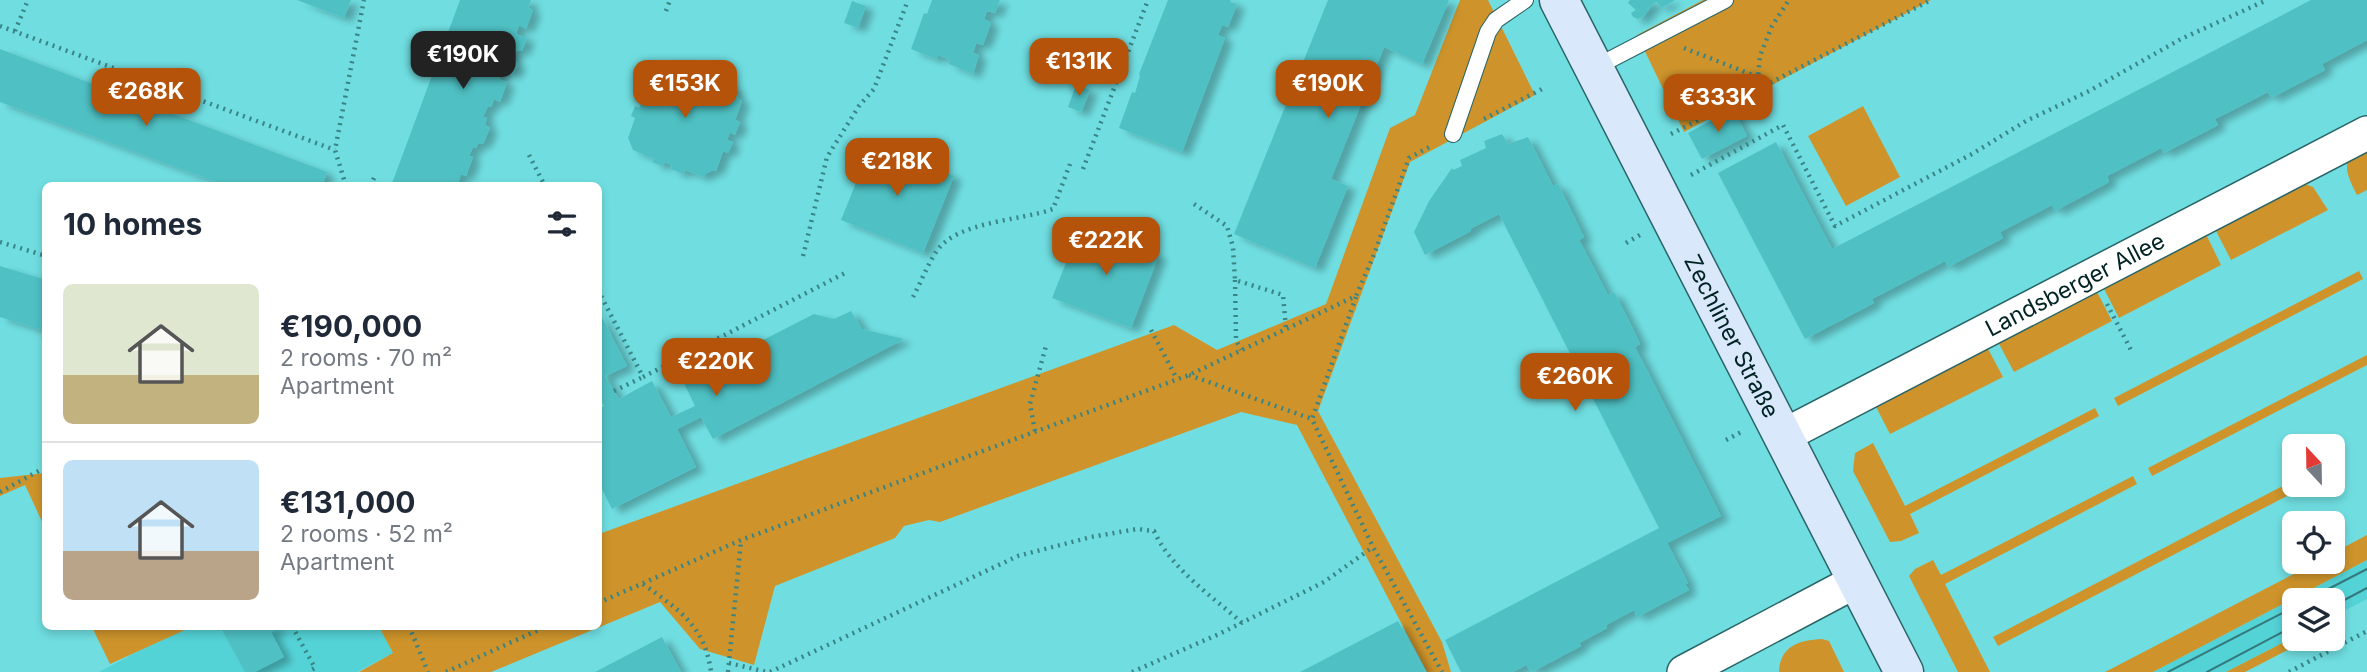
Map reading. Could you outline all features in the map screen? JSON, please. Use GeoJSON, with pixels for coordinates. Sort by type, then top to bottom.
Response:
{"type":"FeatureCollection","features":[{"type":"Feature","properties":{"kind":"street","name":"Zechliner Straße"},"geometry":{"type":"LineString","coordinates":[[1559,0],[1904,672]]}},
{"type":"Feature","properties":{"kind":"street","name":"Landsberger Allee"},"geometry":{"type":"LineString","coordinates":[[1783,436],[2367,133]]}},
{"type":"Feature","properties":{"kind":"street"},"geometry":{"type":"LineString","coordinates":[[1684,672],[1858,580]]}},
{"type":"Feature","properties":{"kind":"lane"},"geometry":{"type":"LineString","coordinates":[[1453,134],[1488,32],[1496,20],[1525,0]]}},
{"type":"Feature","properties":{"kind":"lane"},"geometry":{"type":"LineString","coordinates":[[1594,68],[1725,0]]}},
{"type":"Feature","properties":{"kind":"path"},"geometry":{"type":"LineString","coordinates":[[15,32],[28,0]]}},
{"type":"Feature","properties":{"kind":"path"},"geometry":{"type":"LineString","coordinates":[[344,182],[335,150],[364,0]]}},
{"type":"Feature","properties":{"kind":"path"},"geometry":{"type":"LineString","coordinates":[[666,11],[670,0]]}},
{"type":"Feature","properties":{"kind":"path"},"geometry":{"type":"LineString","coordinates":[[803,256],[827,157],[859,106],[874,89],[908,0]]}},
{"type":"Feature","properties":{"kind":"path"},"geometry":{"type":"LineString","coordinates":[[1083,169],[1148,0]]}},
{"type":"Feature","properties":{"kind":"path"},"geometry":{"type":"LineString","coordinates":[[1763,87],[1758,77],[1760,55],[1772,26],[1789,0]]}},
{"type":"Feature","properties":{"kind":"path"},"geometry":{"type":"LineString","coordinates":[[1671,134],[1931,0]]}},
{"type":"Feature","properties":{"kind":"path"},"geometry":{"type":"LineString","coordinates":[[1691,175],[1783,125],[1835,226],[1972,154],[2026,121],[2089,91],[2180,39],[2267,0]]}},
{"type":"Feature","properties":{"kind":"path"},"geometry":{"type":"LineString","coordinates":[[0,26],[335,150]]}},
{"type":"Feature","properties":{"kind":"path"},"geometry":{"type":"LineString","coordinates":[[1656,36],[1758,77]]}},
{"type":"Feature","properties":{"kind":"path"},"geometry":{"type":"LineString","coordinates":[[529,155],[543,182]]}},
{"type":"Feature","properties":{"kind":"path"},"geometry":{"type":"LineString","coordinates":[[914,297],[936,251],[948,238],[978,227],[1053,209],[1070,164]]}},
{"type":"Feature","properties":{"kind":"path"},"geometry":{"type":"LineString","coordinates":[[372,182],[376,174]]}},
{"type":"Feature","properties":{"kind":"path"},"geometry":{"type":"LineString","coordinates":[[1194,204],[1227,226],[1233,247],[1236,340],[1241,350]]}},
{"type":"Feature","properties":{"kind":"path"},"geometry":{"type":"LineString","coordinates":[[0,242],[42,255]]}},
{"type":"Feature","properties":{"kind":"path"},"geometry":{"type":"LineString","coordinates":[[1312,419],[1356,296],[1373,257]]}},
{"type":"Feature","properties":{"kind":"path"},"geometry":{"type":"LineString","coordinates":[[614,391],[847,272]]}},
{"type":"Feature","properties":{"kind":"path"},"geometry":{"type":"LineString","coordinates":[[2093,275],[2131,350]]}},
{"type":"Feature","properties":{"kind":"path"},"geometry":{"type":"LineString","coordinates":[[1235,280],[1283,295],[1286,329]]}},
{"type":"Feature","properties":{"kind":"path"},"geometry":{"type":"LineString","coordinates":[[602,601],[741,540],[1189,375],[1356,296]]}},
{"type":"Feature","properties":{"kind":"path"},"geometry":{"type":"LineString","coordinates":[[602,298],[643,377]]}},
{"type":"Feature","properties":{"kind":"path"},"geometry":{"type":"LineString","coordinates":[[1152,330],[1177,379]]}},
{"type":"Feature","properties":{"kind":"path"},"geometry":{"type":"LineString","coordinates":[[1035,431],[1030,404],[1046,346]]}},
{"type":"Feature","properties":{"kind":"path"},"geometry":{"type":"LineString","coordinates":[[1189,375],[1312,419],[1373,547],[1442,672]]}},
{"type":"Feature","properties":{"kind":"path"},"geometry":{"type":"LineString","coordinates":[[0,492],[42,469]]}},
{"type":"Feature","properties":{"kind":"path"},"geometry":{"type":"LineString","coordinates":[[729,663],[769,672],[1018,556],[1091,537],[1137,529],[1154,531],[1160,545],[1178,565],[1242,623]]}},
{"type":"Feature","properties":{"kind":"path"},"geometry":{"type":"LineString","coordinates":[[728,672],[741,540]]}},
{"type":"Feature","properties":{"kind":"path"},"geometry":{"type":"LineString","coordinates":[[1132,672],[1242,623],[1324,582],[1373,547]]}},
{"type":"Feature","properties":{"kind":"path"},"geometry":{"type":"LineString","coordinates":[[643,584],[692,624],[703,640],[711,672]]}},
{"type":"Feature","properties":{"kind":"path"},"geometry":{"type":"LineString","coordinates":[[294,630],[315,668],[308,672]]}},
{"type":"Feature","properties":{"kind":"path"},"geometry":{"type":"LineString","coordinates":[[411,630],[428,672]]}},
{"type":"Feature","properties":{"kind":"path"},"geometry":{"type":"LineString","coordinates":[[446,672],[538,630]]}},
{"type":"Feature","properties":{"kind":"path"},"geometry":{"type":"LineString","coordinates":[[2289,672],[2367,631]]}},
{"type":"Feature","properties":{"kind":"shaded area"},"geometry":{"type":"Polygon","coordinates":[[[1460,0],[1488,0],[1535,95],[1410,162],[1318,411],[1442,642],[1451,672],[1427,672],[1297,425],[1241,412],[940,522],[929,520],[904,526],[895,538],[775,586],[754,665],[700,649],[660,602],[602,626],[602,533],[1174,325],[1217,350],[1326,304],[1390,128],[1415,115],[1460,0]]]}},
{"type":"Feature","properties":{"kind":"shaded area"},"geometry":{"type":"Polygon","coordinates":[[[1703,0],[1931,0],[1684,132],[1637,35],[1703,0]]]}},
{"type":"Feature","properties":{"kind":"shaded area"},"geometry":{"type":"Polygon","coordinates":[[[1863,106],[1900,177],[1846,206],[1808,136],[1863,106]]]}},
{"type":"Feature","properties":{"kind":"shaded area"},"geometry":{"type":"Polygon","coordinates":[[[2367,147],[2367,190],[2357,195],[2348,176],[2348,160],[2367,147]]]}},
{"type":"Feature","properties":{"kind":"shaded area"},"geometry":{"type":"Polygon","coordinates":[[[2305,184],[2313,187],[2328,210],[2231,260],[2214,227],[2293,186],[2305,184]]]}},
{"type":"Feature","properties":{"kind":"shaded area"},"geometry":{"type":"Polygon","coordinates":[[[2205,232],[2221,265],[2119,318],[2102,285],[2205,232]]]}},
{"type":"Feature","properties":{"kind":"shaded area"},"geometry":{"type":"Polygon","coordinates":[[[2359,271],[2363,279],[2118,406],[2114,398],[2359,271]]]}},
{"type":"Feature","properties":{"kind":"shaded area"},"geometry":{"type":"Polygon","coordinates":[[[2095,288],[2112,321],[2014,372],[1997,340],[2095,288]]]}},
{"type":"Feature","properties":{"kind":"shaded area"},"geometry":{"type":"Polygon","coordinates":[[[1986,345],[2003,377],[1890,434],[1874,403],[1986,345]]]}},
{"type":"Feature","properties":{"kind":"shaded area"},"geometry":{"type":"Polygon","coordinates":[[[2367,355],[2367,365],[2152,476],[2148,468],[2367,355]]]}},
{"type":"Feature","properties":{"kind":"shaded area"},"geometry":{"type":"Polygon","coordinates":[[[2095,408],[2099,416],[1910,514],[1919,533],[1901,541],[1890,542],[1853,471],[1855,453],[1873,443],[1905,506],[2095,408]]]}},
{"type":"Feature","properties":{"kind":"shaded area"},"geometry":{"type":"Polygon","coordinates":[[[42,473],[42,522],[25,485],[0,496],[0,478],[42,473]]]}},
{"type":"Feature","properties":{"kind":"shaded area"},"geometry":{"type":"Polygon","coordinates":[[[2133,476],[2137,484],[1945,584],[1990,672],[1958,672],[1909,576],[1915,569],[1933,560],[1941,575],[2133,476]]]}},
{"type":"Feature","properties":{"kind":"shaded area"},"geometry":{"type":"Polygon","coordinates":[[[2282,486],[2282,497],[2285,497],[1998,646],[1993,637],[2282,486]]]}},
{"type":"Feature","properties":{"kind":"shaded area"},"geometry":{"type":"Polygon","coordinates":[[[2367,535],[2367,560],[2345,572],[2345,547],[2367,535]]]}},
{"type":"Feature","properties":{"kind":"shaded area"},"geometry":{"type":"Polygon","coordinates":[[[2367,560],[2367,599],[2345,611],[2345,588],[2314,588],[2345,574],[2367,560]]]}},
{"type":"Feature","properties":{"kind":"shaded area"},"geometry":{"type":"Polygon","coordinates":[[[2294,574],[2340,574],[2314,588],[2282,588],[2282,604],[2153,672],[2105,672],[2294,574]]]}},
{"type":"Feature","properties":{"kind":"shaded area"},"geometry":{"type":"Polygon","coordinates":[[[2282,604],[2282,643],[2226,672],[2153,672],[2282,604]]]}},
{"type":"Feature","properties":{"kind":"shaded area"},"geometry":{"type":"Polygon","coordinates":[[[93,630],[185,630],[110,664],[93,630]]]}},
{"type":"Feature","properties":{"kind":"shaded area"},"geometry":{"type":"Polygon","coordinates":[[[178,630],[381,630],[393,653],[357,672],[99,672],[178,630]]]}},
{"type":"Feature","properties":{"kind":"shaded area"},"geometry":{"type":"Polygon","coordinates":[[[381,630],[592,630],[491,672],[359,672],[393,653],[381,630]]]}},
{"type":"Feature","properties":{"kind":"shaded area"},"geometry":{"type":"Polygon","coordinates":[[[1822,639],[1829,641],[1844,672],[1779,672],[1783,656],[1792,646],[1822,639]]]}},
{"type":"Feature","properties":{"kind":"shaded area"},"geometry":{"type":"Polygon","coordinates":[[[2282,643],[2282,651],[2286,651],[2245,672],[2226,672],[2282,643]]]}},
{"type":"Feature","properties":{"kind":"building"},"geometry":{"type":"Polygon","coordinates":[[[297,0],[351,0],[344,18],[297,0]]]}},
{"type":"Feature","properties":{"kind":"building"},"geometry":{"type":"Polygon","coordinates":[[[460,0],[531,0],[528,8],[533,10],[526,29],[519,25],[516,34],[527,38],[522,51],[517,50],[512,59],[518,64],[513,75],[502,70],[499,79],[507,82],[500,102],[494,99],[483,117],[487,118],[485,125],[490,128],[483,144],[478,143],[476,148],[473,147],[469,156],[473,157],[466,176],[461,174],[458,182],[392,182],[460,0]]]}},
{"type":"Feature","properties":{"kind":"building"},"geometry":{"type":"Polygon","coordinates":[[[932,0],[1000,0],[995,13],[987,11],[984,19],[991,23],[983,45],[976,43],[973,53],[979,55],[973,74],[949,64],[950,60],[938,55],[936,59],[911,49],[924,13],[927,14],[932,0]]]}},
{"type":"Feature","properties":{"kind":"building"},"geometry":{"type":"Polygon","coordinates":[[[1168,0],[1231,0],[1230,2],[1237,4],[1228,27],[1222,25],[1218,35],[1225,38],[1182,152],[1119,128],[1132,92],[1135,93],[1139,74],[1168,0]]]}},
{"type":"Feature","properties":{"kind":"building"},"geometry":{"type":"Polygon","coordinates":[[[1328,0],[1449,0],[1422,64],[1384,47],[1331,179],[1348,186],[1315,268],[1234,234],[1328,0]]]}},
{"type":"Feature","properties":{"kind":"building"},"geometry":{"type":"Polygon","coordinates":[[[1630,0],[1675,0],[1661,8],[1657,2],[1654,3],[1643,17],[1638,19],[1631,13],[1636,10],[1628,3],[1630,0]]]}},
{"type":"Feature","properties":{"kind":"building"},"geometry":{"type":"Polygon","coordinates":[[[2311,0],[2367,0],[2367,40],[2322,64],[2325,70],[2271,98],[2268,92],[2215,119],[2218,125],[2164,153],[2161,148],[2107,176],[2109,182],[2055,211],[2052,205],[2000,232],[2003,238],[1948,267],[1945,261],[1872,299],[1874,303],[1805,339],[1718,173],[1776,142],[1832,249],[2311,0]]]}},
{"type":"Feature","properties":{"kind":"building"},"geometry":{"type":"Polygon","coordinates":[[[852,1],[866,6],[858,28],[844,23],[852,1]]]}},
{"type":"Feature","properties":{"kind":"building"},"geometry":{"type":"Polygon","coordinates":[[[0,49],[327,172],[323,182],[216,182],[0,102],[0,49]]]}},
{"type":"Feature","properties":{"kind":"building"},"geometry":{"type":"Polygon","coordinates":[[[666,61],[678,66],[680,61],[691,66],[690,70],[695,73],[694,78],[705,82],[707,77],[714,79],[716,74],[729,79],[727,84],[737,88],[735,91],[742,101],[735,120],[740,122],[735,135],[730,132],[727,140],[733,142],[728,153],[723,151],[716,171],[705,174],[704,177],[685,170],[683,174],[671,169],[672,165],[664,162],[662,166],[652,162],[654,159],[633,150],[628,138],[635,118],[631,116],[635,106],[639,108],[643,100],[638,97],[642,86],[647,88],[654,68],[658,70],[666,61]]]}},
{"type":"Feature","properties":{"kind":"building"},"geometry":{"type":"Polygon","coordinates":[[[1076,85],[1090,90],[1081,112],[1068,107],[1076,85]]]}},
{"type":"Feature","properties":{"kind":"building"},"geometry":{"type":"Polygon","coordinates":[[[1733,109],[1747,136],[1702,159],[1688,133],[1733,109]]]}},
{"type":"Feature","properties":{"kind":"building"},"geometry":{"type":"Polygon","coordinates":[[[1502,134],[1508,144],[1528,137],[1553,186],[1558,184],[1584,237],[1579,240],[1608,295],[1614,292],[1640,344],[1635,347],[1721,516],[1667,543],[1689,590],[1637,617],[1634,610],[1579,643],[1581,646],[1532,672],[1526,665],[1513,672],[1461,672],[1445,640],[1659,528],[1499,214],[1425,255],[1414,232],[1429,201],[1452,168],[1453,170],[1462,166],[1460,160],[1486,148],[1484,141],[1502,134]]]}},
{"type":"Feature","properties":{"kind":"building"},"geometry":{"type":"Polygon","coordinates":[[[872,143],[954,176],[923,253],[841,220],[872,143]]]}},
{"type":"Feature","properties":{"kind":"building"},"geometry":{"type":"Polygon","coordinates":[[[1081,225],[1159,255],[1131,328],[1052,298],[1081,225]]]}},
{"type":"Feature","properties":{"kind":"building"},"geometry":{"type":"Polygon","coordinates":[[[0,266],[42,279],[42,330],[0,317],[0,266]]]}},
{"type":"Feature","properties":{"kind":"building"},"geometry":{"type":"Polygon","coordinates":[[[851,311],[862,329],[904,339],[713,439],[701,417],[677,429],[696,467],[612,509],[602,489],[602,318],[627,366],[605,376],[619,399],[652,381],[671,417],[695,406],[683,381],[814,314],[834,319],[851,311]]]}},
{"type":"Feature","properties":{"kind":"building"},"geometry":{"type":"Polygon","coordinates":[[[1398,621],[1426,672],[1300,672],[1398,621]]]}},
{"type":"Feature","properties":{"kind":"building"},"geometry":{"type":"Polygon","coordinates":[[[222,630],[274,630],[271,632],[284,657],[255,672],[245,672],[222,630]]]}},
{"type":"Feature","properties":{"kind":"building"},"geometry":{"type":"Polygon","coordinates":[[[662,637],[681,672],[595,672],[662,637]]]}},
{"type":"Feature","properties":{"kind":"tram line"},"geometry":{"type":"LineString","coordinates":[[2330,588],[2367,569]]}},
{"type":"Feature","properties":{"kind":"tram line"},"geometry":{"type":"LineString","coordinates":[[2345,600],[2367,588]]}},
{"type":"Feature","properties":{"kind":"tram line"},"geometry":{"type":"LineString","coordinates":[[2168,672],[2282,613]]}},
{"type":"Feature","properties":{"kind":"tram line"},"geometry":{"type":"LineString","coordinates":[[2207,672],[2282,632]]}}]}
